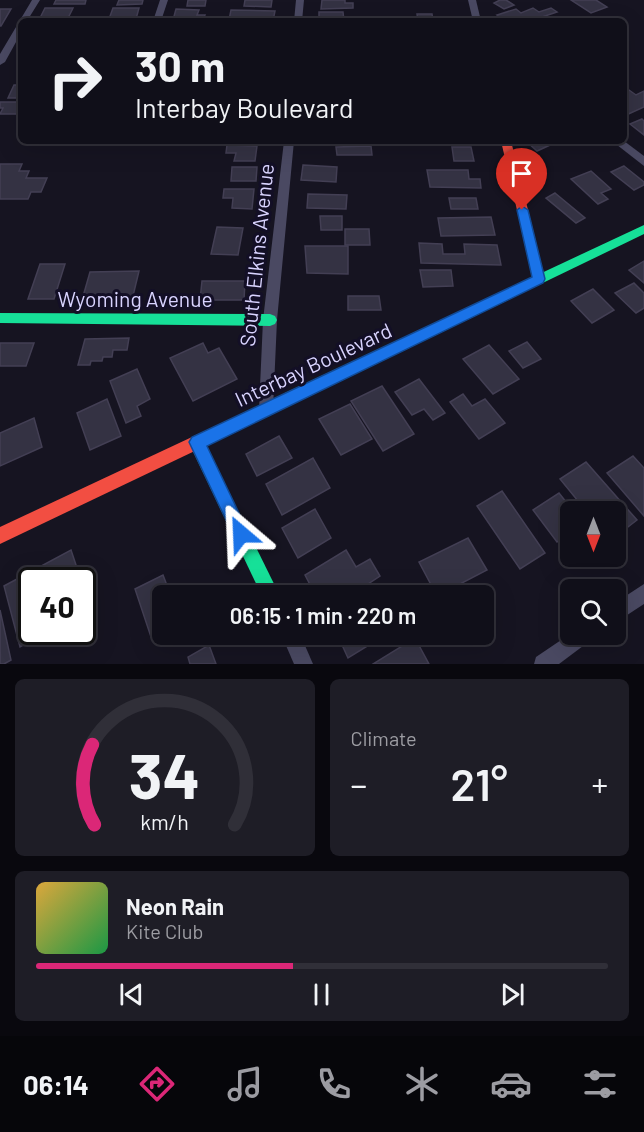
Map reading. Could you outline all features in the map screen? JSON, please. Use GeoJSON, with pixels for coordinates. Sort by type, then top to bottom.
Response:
{"type":"FeatureCollection","features":[{"type":"Feature","properties":{"kind":"street"},"geometry":{"type":"LineString","coordinates":[[25,18],[36,0]]}},
{"type":"Feature","properties":{"kind":"street"},"geometry":{"type":"LineString","coordinates":[[158,18],[165,0]]}},
{"type":"Feature","properties":{"kind":"street"},"geometry":{"type":"LineString","coordinates":[[298,18],[300,0]]}},
{"type":"Feature","properties":{"kind":"street"},"geometry":{"type":"LineString","coordinates":[[472,0],[476,18]]}},
{"type":"Feature","properties":{"kind":"street"},"geometry":{"type":"LineString","coordinates":[[0,42],[16,42]]}},
{"type":"Feature","properties":{"kind":"street"},"geometry":{"type":"LineString","coordinates":[[0,62],[16,42]]}},
{"type":"Feature","properties":{"kind":"street","name":"South Elkins Avenue"},"geometry":{"type":"LineString","coordinates":[[266,410],[270,320],[290,144]]}},
{"type":"Feature","properties":{"kind":"street"},"geometry":{"type":"LineString","coordinates":[[507,144],[539,279]]}},
{"type":"Feature","properties":{"kind":"street"},"geometry":{"type":"LineString","coordinates":[[621,144],[644,162]]}},
{"type":"Feature","properties":{"kind":"street","name":"Interbay Boulevard"},"geometry":{"type":"LineString","coordinates":[[0,536],[644,229]]}},
{"type":"Feature","properties":{"kind":"street","name":"Wyoming Avenue"},"geometry":{"type":"LineString","coordinates":[[0,318],[270,320]]}},
{"type":"Feature","properties":{"kind":"street"},"geometry":{"type":"LineString","coordinates":[[197,442],[266,585]]}},
{"type":"Feature","properties":{"kind":"street"},"geometry":{"type":"LineString","coordinates":[[626,606],[644,593]]}},
{"type":"Feature","properties":{"kind":"street"},"geometry":{"type":"LineString","coordinates":[[295,645],[304,664]]}},
{"type":"Feature","properties":{"kind":"street"},"geometry":{"type":"LineString","coordinates":[[543,664],[570,645]]}},
{"type":"Feature","properties":{"kind":"building"},"geometry":{"type":"Polygon","coordinates":[[[56,0],[86,0],[85,4],[54,4],[56,0]]]}},
{"type":"Feature","properties":{"kind":"building"},"geometry":{"type":"Polygon","coordinates":[[[119,0],[143,0],[142,4],[117,5],[119,0]]]}},
{"type":"Feature","properties":{"kind":"building"},"geometry":{"type":"Polygon","coordinates":[[[188,0],[206,0],[205,6],[187,6],[188,0]]]}},
{"type":"Feature","properties":{"kind":"building"},"geometry":{"type":"Polygon","coordinates":[[[245,0],[272,0],[271,7],[244,6],[245,0]]]}},
{"type":"Feature","properties":{"kind":"building"},"geometry":{"type":"Polygon","coordinates":[[[322,0],[345,0],[345,3],[353,3],[353,8],[321,9],[322,0]]]}},
{"type":"Feature","properties":{"kind":"building"},"geometry":{"type":"Polygon","coordinates":[[[506,0],[514,5],[504,9],[494,3],[506,0]]]}},
{"type":"Feature","properties":{"kind":"building"},"geometry":{"type":"Polygon","coordinates":[[[571,0],[596,0],[607,7],[591,13],[571,0]]]}},
{"type":"Feature","properties":{"kind":"building"},"geometry":{"type":"Polygon","coordinates":[[[45,8],[73,8],[68,18],[40,18],[45,8]]]}},
{"type":"Feature","properties":{"kind":"building"},"geometry":{"type":"Polygon","coordinates":[[[113,8],[139,8],[136,18],[109,18],[113,8]]]}},
{"type":"Feature","properties":{"kind":"building"},"geometry":{"type":"Polygon","coordinates":[[[533,8],[539,12],[551,8],[557,12],[539,18],[501,18],[497,15],[516,9],[521,13],[533,8]]]}},
{"type":"Feature","properties":{"kind":"building"},"geometry":{"type":"Polygon","coordinates":[[[0,9],[11,9],[1,26],[0,26],[0,9]]]}},
{"type":"Feature","properties":{"kind":"building"},"geometry":{"type":"Polygon","coordinates":[[[176,9],[199,10],[197,15],[205,15],[204,18],[174,18],[176,9]]]}},
{"type":"Feature","properties":{"kind":"building"},"geometry":{"type":"Polygon","coordinates":[[[231,10],[275,11],[274,18],[229,18],[231,10]]]}},
{"type":"Feature","properties":{"kind":"building"},"geometry":{"type":"Polygon","coordinates":[[[319,12],[343,12],[344,18],[319,18],[319,12]]]}},
{"type":"Feature","properties":{"kind":"building"},"geometry":{"type":"Polygon","coordinates":[[[417,14],[432,14],[433,18],[418,18],[417,14]]]}},
{"type":"Feature","properties":{"kind":"building"},"geometry":{"type":"Polygon","coordinates":[[[14,85],[18,85],[18,98],[8,98],[14,85]]]}},
{"type":"Feature","properties":{"kind":"building"},"geometry":{"type":"Polygon","coordinates":[[[627,91],[636,95],[644,91],[644,107],[627,115],[627,91]]]}},
{"type":"Feature","properties":{"kind":"building"},"geometry":{"type":"Polygon","coordinates":[[[0,102],[18,102],[18,114],[0,114],[3,108],[0,108],[0,102]]]}},
{"type":"Feature","properties":{"kind":"building"},"geometry":{"type":"Polygon","coordinates":[[[642,119],[644,121],[644,135],[630,124],[642,119]]]}},
{"type":"Feature","properties":{"kind":"building"},"geometry":{"type":"Polygon","coordinates":[[[529,144],[552,144],[537,151],[529,144]]]}},
{"type":"Feature","properties":{"kind":"building"},"geometry":{"type":"Polygon","coordinates":[[[227,145],[257,146],[255,161],[234,161],[236,153],[226,153],[227,145]]]}},
{"type":"Feature","properties":{"kind":"building"},"geometry":{"type":"Polygon","coordinates":[[[371,146],[372,155],[337,155],[336,147],[371,146]]]}},
{"type":"Feature","properties":{"kind":"building"},"geometry":{"type":"Polygon","coordinates":[[[452,147],[471,147],[474,161],[454,161],[452,147]]]}},
{"type":"Feature","properties":{"kind":"building"},"geometry":{"type":"Polygon","coordinates":[[[0,164],[22,164],[19,171],[29,171],[26,178],[47,178],[41,192],[31,192],[28,199],[0,199],[0,164]]]}},
{"type":"Feature","properties":{"kind":"building"},"geometry":{"type":"Polygon","coordinates":[[[303,165],[337,167],[336,182],[301,180],[303,165]]]}},
{"type":"Feature","properties":{"kind":"building"},"geometry":{"type":"Polygon","coordinates":[[[624,166],[644,182],[644,185],[634,190],[611,172],[624,166]]]}},
{"type":"Feature","properties":{"kind":"building"},"geometry":{"type":"Polygon","coordinates":[[[232,167],[257,167],[256,181],[231,181],[232,167]]]}},
{"type":"Feature","properties":{"kind":"building"},"geometry":{"type":"Polygon","coordinates":[[[427,170],[468,170],[469,179],[480,179],[481,188],[430,187],[427,170]]]}},
{"type":"Feature","properties":{"kind":"building"},"geometry":{"type":"Polygon","coordinates":[[[591,171],[611,189],[601,193],[608,199],[598,204],[571,179],[591,171]]]}},
{"type":"Feature","properties":{"kind":"building"},"geometry":{"type":"Polygon","coordinates":[[[224,189],[254,189],[252,209],[232,208],[233,198],[223,198],[224,189]]]}},
{"type":"Feature","properties":{"kind":"building"},"geometry":{"type":"Polygon","coordinates":[[[555,193],[585,218],[576,223],[546,198],[555,193]]]}},
{"type":"Feature","properties":{"kind":"building"},"geometry":{"type":"Polygon","coordinates":[[[308,194],[347,195],[346,209],[307,208],[308,194]]]}},
{"type":"Feature","properties":{"kind":"building"},"geometry":{"type":"Polygon","coordinates":[[[449,198],[476,198],[478,209],[451,209],[449,198]]]}},
{"type":"Feature","properties":{"kind":"building"},"geometry":{"type":"Polygon","coordinates":[[[320,216],[342,216],[342,230],[321,230],[320,216]]]}},
{"type":"Feature","properties":{"kind":"building"},"geometry":{"type":"Polygon","coordinates":[[[491,217],[495,235],[441,236],[438,218],[491,217]]]}},
{"type":"Feature","properties":{"kind":"building"},"geometry":{"type":"Polygon","coordinates":[[[217,227],[243,228],[238,255],[211,254],[217,227]]]}},
{"type":"Feature","properties":{"kind":"building"},"geometry":{"type":"Polygon","coordinates":[[[345,229],[369,229],[370,245],[345,245],[345,229]]]}},
{"type":"Feature","properties":{"kind":"building"},"geometry":{"type":"Polygon","coordinates":[[[419,243],[442,244],[443,254],[465,254],[464,244],[497,245],[501,265],[421,263],[419,243]]]}},
{"type":"Feature","properties":{"kind":"building"},"geometry":{"type":"Polygon","coordinates":[[[305,246],[348,246],[348,274],[307,273],[305,246]]]}},
{"type":"Feature","properties":{"kind":"building"},"geometry":{"type":"Polygon","coordinates":[[[644,261],[644,283],[629,270],[644,261]]]}},
{"type":"Feature","properties":{"kind":"building"},"geometry":{"type":"Polygon","coordinates":[[[40,264],[65,264],[54,299],[28,299],[40,264]]]}},
{"type":"Feature","properties":{"kind":"building"},"geometry":{"type":"Polygon","coordinates":[[[420,270],[451,270],[453,286],[423,287],[420,270]]]}},
{"type":"Feature","properties":{"kind":"building"},"geometry":{"type":"Polygon","coordinates":[[[139,271],[132,300],[82,300],[90,272],[139,271]]]}},
{"type":"Feature","properties":{"kind":"building"},"geometry":{"type":"Polygon","coordinates":[[[202,281],[245,281],[244,300],[200,300],[202,281]]]}},
{"type":"Feature","properties":{"kind":"building"},"geometry":{"type":"Polygon","coordinates":[[[634,283],[644,293],[644,308],[636,313],[615,293],[634,283]]]}},
{"type":"Feature","properties":{"kind":"building"},"geometry":{"type":"Polygon","coordinates":[[[593,289],[614,310],[592,323],[571,301],[593,289]]]}},
{"type":"Feature","properties":{"kind":"building"},"geometry":{"type":"Polygon","coordinates":[[[348,296],[379,296],[381,310],[348,310],[348,296]]]}},
{"type":"Feature","properties":{"kind":"building"},"geometry":{"type":"Polygon","coordinates":[[[129,338],[127,350],[113,350],[112,357],[103,357],[102,361],[91,361],[90,365],[78,365],[85,339],[129,338]]]}},
{"type":"Feature","properties":{"kind":"building"},"geometry":{"type":"Polygon","coordinates":[[[527,342],[541,359],[523,368],[509,351],[527,342]]]}},
{"type":"Feature","properties":{"kind":"building"},"geometry":{"type":"Polygon","coordinates":[[[0,343],[34,343],[26,366],[0,366],[0,343]]]}},
{"type":"Feature","properties":{"kind":"building"},"geometry":{"type":"Polygon","coordinates":[[[203,343],[208,353],[219,348],[237,379],[193,401],[170,358],[203,343]]]}},
{"type":"Feature","properties":{"kind":"building"},"geometry":{"type":"Polygon","coordinates":[[[489,345],[519,379],[493,394],[463,359],[489,345]]]}},
{"type":"Feature","properties":{"kind":"building"},"geometry":{"type":"Polygon","coordinates":[[[137,369],[150,399],[137,406],[141,416],[126,423],[110,381],[137,369]]]}},
{"type":"Feature","properties":{"kind":"building"},"geometry":{"type":"Polygon","coordinates":[[[419,379],[445,413],[433,420],[424,409],[412,415],[395,392],[419,379]]]}},
{"type":"Feature","properties":{"kind":"building"},"geometry":{"type":"Polygon","coordinates":[[[382,386],[414,434],[383,451],[351,401],[382,386]]]}},
{"type":"Feature","properties":{"kind":"building"},"geometry":{"type":"Polygon","coordinates":[[[463,394],[472,406],[485,399],[505,423],[479,439],[450,402],[463,394]]]}},
{"type":"Feature","properties":{"kind":"building"},"geometry":{"type":"Polygon","coordinates":[[[107,399],[121,436],[90,450],[77,413],[107,399]]]}},
{"type":"Feature","properties":{"kind":"building"},"geometry":{"type":"Polygon","coordinates":[[[350,404],[372,439],[341,455],[319,419],[350,404]]]}},
{"type":"Feature","properties":{"kind":"building"},"geometry":{"type":"Polygon","coordinates":[[[34,418],[42,447],[0,466],[0,433],[34,418]]]}},
{"type":"Feature","properties":{"kind":"building"},"geometry":{"type":"Polygon","coordinates":[[[279,436],[292,458],[257,476],[246,454],[279,436]]]}},
{"type":"Feature","properties":{"kind":"building"},"geometry":{"type":"Polygon","coordinates":[[[633,456],[644,468],[644,516],[607,473],[633,456]]]}},
{"type":"Feature","properties":{"kind":"building"},"geometry":{"type":"Polygon","coordinates":[[[313,458],[330,488],[282,515],[266,484],[313,458]]]}},
{"type":"Feature","properties":{"kind":"building"},"geometry":{"type":"Polygon","coordinates":[[[586,462],[620,501],[578,501],[560,479],[586,462]]]}},
{"type":"Feature","properties":{"kind":"building"},"geometry":{"type":"Polygon","coordinates":[[[502,491],[545,553],[520,569],[477,506],[502,491]]]}},
{"type":"Feature","properties":{"kind":"building"},"geometry":{"type":"Polygon","coordinates":[[[559,493],[565,501],[560,501],[560,540],[557,542],[533,510],[559,493]]]}},
{"type":"Feature","properties":{"kind":"building"},"geometry":{"type":"Polygon","coordinates":[[[626,507],[637,520],[626,528],[626,507]]]}},
{"type":"Feature","properties":{"kind":"building"},"geometry":{"type":"Polygon","coordinates":[[[315,509],[331,538],[298,558],[282,528],[315,509]]]}},
{"type":"Feature","properties":{"kind":"building"},"geometry":{"type":"Polygon","coordinates":[[[468,538],[487,570],[458,585],[431,585],[419,562],[468,538]]]}},
{"type":"Feature","properties":{"kind":"building"},"geometry":{"type":"Polygon","coordinates":[[[71,550],[77,567],[39,567],[71,550]]]}},
{"type":"Feature","properties":{"kind":"building"},"geometry":{"type":"Polygon","coordinates":[[[346,550],[356,567],[370,559],[380,576],[366,585],[310,585],[305,575],[346,550]]]}},
{"type":"Feature","properties":{"kind":"building"},"geometry":{"type":"Polygon","coordinates":[[[163,575],[167,585],[152,585],[151,637],[135,589],[163,575]]]}},
{"type":"Feature","properties":{"kind":"building"},"geometry":{"type":"Polygon","coordinates":[[[18,578],[18,639],[4,586],[18,578]]]}},
{"type":"Feature","properties":{"kind":"building"},"geometry":{"type":"Polygon","coordinates":[[[0,610],[11,660],[4,664],[0,664],[0,610]]]}},
{"type":"Feature","properties":{"kind":"building"},"geometry":{"type":"Polygon","coordinates":[[[209,645],[216,664],[190,664],[188,657],[209,645]]]}},
{"type":"Feature","properties":{"kind":"building"},"geometry":{"type":"Polygon","coordinates":[[[342,645],[369,645],[348,658],[342,645]]]}},
{"type":"Feature","properties":{"kind":"building"},"geometry":{"type":"Polygon","coordinates":[[[404,645],[419,645],[429,664],[373,664],[404,645]]]}},
{"type":"Feature","properties":{"kind":"traffic: fast"},"geometry":{"type":"LineString","coordinates":[[290,398],[644,229]]}},
{"type":"Feature","properties":{"kind":"traffic: fast"},"geometry":{"type":"LineString","coordinates":[[0,318],[270,320]]}},
{"type":"Feature","properties":{"kind":"traffic: fast"},"geometry":{"type":"LineString","coordinates":[[197,443],[266,585]]}},
{"type":"Feature","properties":{"kind":"traffic: jam"},"geometry":{"type":"LineString","coordinates":[[507,144],[539,279]]}},
{"type":"Feature","properties":{"kind":"traffic: jam"},"geometry":{"type":"LineString","coordinates":[[0,536],[290,398]]}},
{"type":"Feature","properties":{"kind":"route"},"geometry":{"type":"LineString","coordinates":[[241,534],[197,442],[539,279],[522,210]]}}]}
